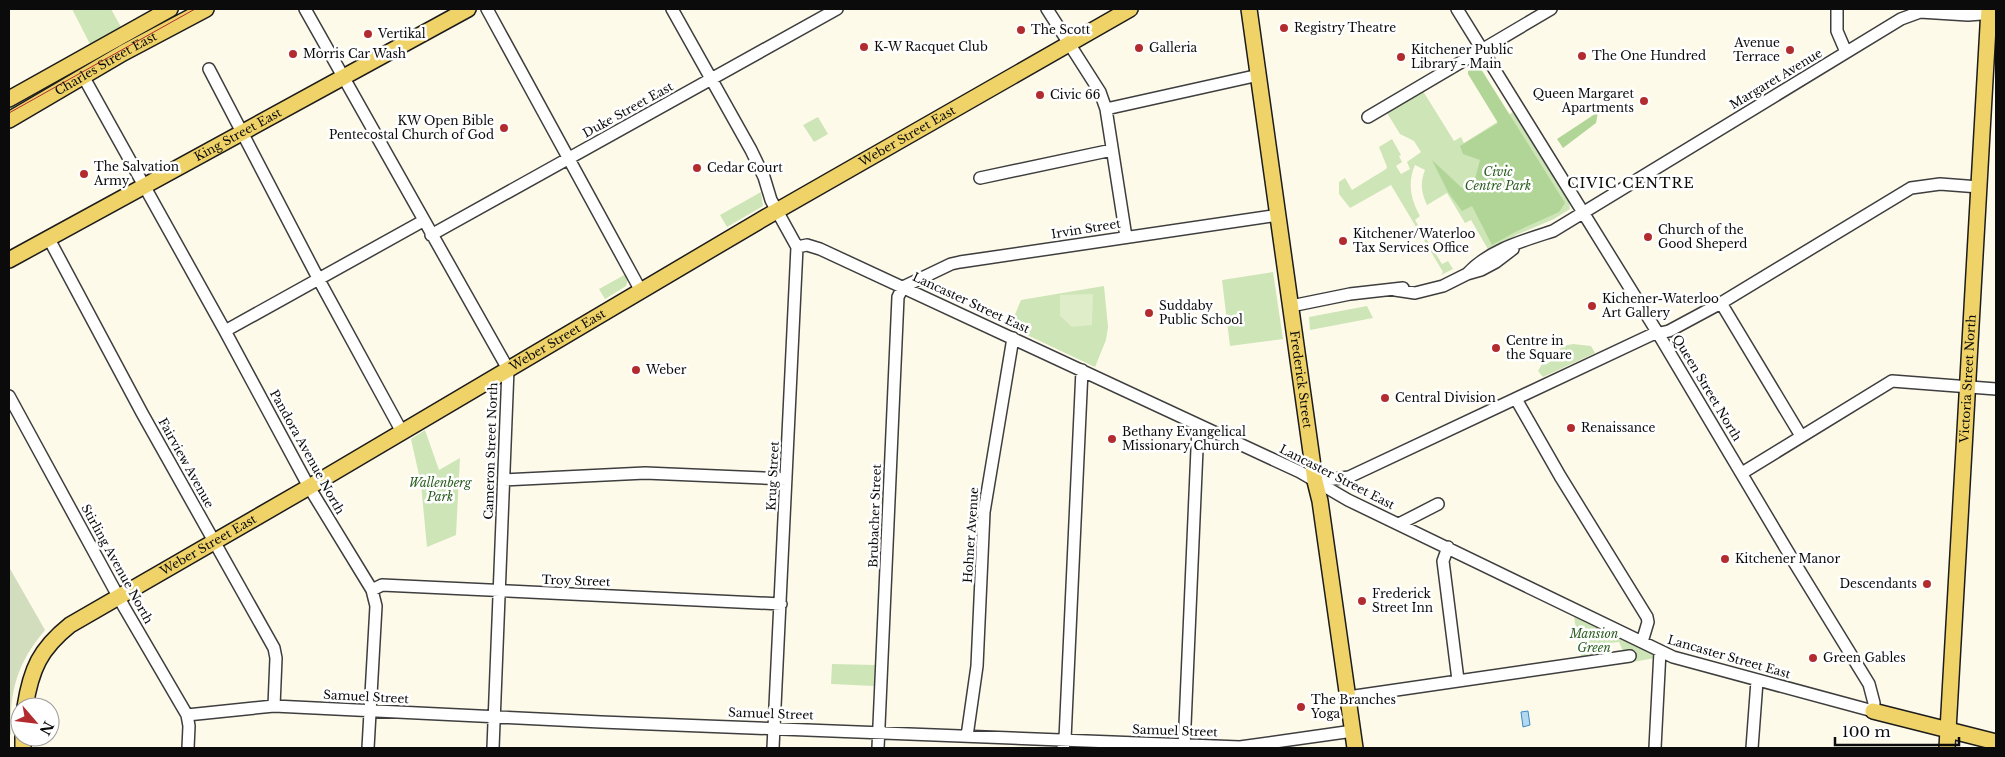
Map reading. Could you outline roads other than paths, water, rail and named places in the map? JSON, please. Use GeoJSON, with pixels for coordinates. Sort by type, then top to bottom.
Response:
{"type":"FeatureCollection","features":[{"type":"Feature","properties":{"kind":"main road","name":"Charles Street East"},"geometry":{"type":"LineString","coordinates":[[9,99],[170,9]]}},
{"type":"Feature","properties":{"kind":"main road","name":"Charles Street East"},"geometry":{"type":"LineString","coordinates":[[9,120],[83,76],[206,9]]}},
{"type":"Feature","properties":{"kind":"main road","name":"King Street East"},"geometry":{"type":"LineString","coordinates":[[9,260],[468,9]]}},
{"type":"Feature","properties":{"kind":"main road","name":"Weber Street East"},"geometry":{"type":"LineString","coordinates":[[27,697],[34,668],[46,648],[70,625],[777,211],[1130,9]]}},
{"type":"Feature","properties":{"kind":"main road","name":"Frederick Street"},"geometry":{"type":"LineString","coordinates":[[1249,9],[1315,481],[1320,501],[1355,748]]}},
{"type":"Feature","properties":{"kind":"main road","name":"Victoria Street North"},"geometry":{"type":"LineString","coordinates":[[1947,748],[1967,386],[1991,12]]}},
{"type":"Feature","properties":{"kind":"main road"},"geometry":{"type":"LineString","coordinates":[[1873,711],[1996,742]]}},
{"type":"Feature","properties":{"kind":"street","name":"Cameron Street North"},"geometry":{"type":"LineString","coordinates":[[305,9],[508,369],[493,748]]}},
{"type":"Feature","properties":{"kind":"street"},"geometry":{"type":"LineString","coordinates":[[487,9],[641,291]]}},
{"type":"Feature","properties":{"kind":"street"},"geometry":{"type":"LineString","coordinates":[[672,9],[751,150],[777,211],[797,247]]}},
{"type":"Feature","properties":{"kind":"street","name":"Duke Street East"},"geometry":{"type":"LineString","coordinates":[[432,235],[711,80],[817,13],[837,9]]}},
{"type":"Feature","properties":{"kind":"street"},"geometry":{"type":"LineString","coordinates":[[1047,9],[1100,92],[1106,109],[1126,237]]}},
{"type":"Feature","properties":{"kind":"street","name":"Queen Street North"},"geometry":{"type":"LineString","coordinates":[[1457,9],[1659,334],[1791,557],[1869,684],[1874,703],[1873,711]]}},
{"type":"Feature","properties":{"kind":"street"},"geometry":{"type":"LineString","coordinates":[[1368,117],[1551,9]]}},
{"type":"Feature","properties":{"kind":"street"},"geometry":{"type":"LineString","coordinates":[[1837,9],[1837,31],[1846,52]]}},
{"type":"Feature","properties":{"kind":"street","name":"Margaret Avenue"},"geometry":{"type":"LineString","coordinates":[[1291,306],[1350,294],[1396,290],[1415,293],[1443,286],[1496,262],[1520,243],[1553,231],[1901,19],[1920,12],[1968,14],[1991,12]]}},
{"type":"Feature","properties":{"kind":"street"},"geometry":{"type":"LineString","coordinates":[[209,68],[319,280],[402,432]]}},
{"type":"Feature","properties":{"kind":"street"},"geometry":{"type":"LineString","coordinates":[[1106,109],[1259,75]]}},
{"type":"Feature","properties":{"kind":"street","name":"Pandora Avenue North"},"geometry":{"type":"LineString","coordinates":[[83,76],[309,486],[372,590],[376,606],[368,748]]}},
{"type":"Feature","properties":{"kind":"street"},"geometry":{"type":"LineString","coordinates":[[980,178],[1112,150]]}},
{"type":"Feature","properties":{"kind":"street"},"geometry":{"type":"LineString","coordinates":[[1315,481],[1349,478],[1651,335],[1669,332],[1721,303],[1911,188],[1940,184],[1979,187]]}},
{"type":"Feature","properties":{"kind":"street","name":"Irvin Street"},"geometry":{"type":"LineString","coordinates":[[903,287],[951,264],[1278,215]]}},
{"type":"Feature","properties":{"kind":"street"},"geometry":{"type":"LineString","coordinates":[[225,331],[423,221]]}},
{"type":"Feature","properties":{"kind":"street","name":"Fairview Avenue"},"geometry":{"type":"LineString","coordinates":[[49,239],[213,541],[274,648],[276,658],[274,706]]}},
{"type":"Feature","properties":{"kind":"street","name":"Lancaster Street East"},"geometry":{"type":"LineString","coordinates":[[797,247],[807,246],[820,249],[1082,370],[1315,481],[1348,500],[1673,657],[1873,711]]}},
{"type":"Feature","properties":{"kind":"street","name":"Krug Street"},"geometry":{"type":"LineString","coordinates":[[773,748],[797,247]]}},
{"type":"Feature","properties":{"kind":"street","name":"Brubacher Street"},"geometry":{"type":"LineString","coordinates":[[878,748],[898,297],[903,287]]}},
{"type":"Feature","properties":{"kind":"street"},"geometry":{"type":"LineString","coordinates":[[1721,303],[1801,436]]}},
{"type":"Feature","properties":{"kind":"street","name":"Hohner Avenue"},"geometry":{"type":"LineString","coordinates":[[967,736],[977,666],[985,504],[1012,338]]}},
{"type":"Feature","properties":{"kind":"street"},"geometry":{"type":"LineString","coordinates":[[1064,744],[1082,370]]}},
{"type":"Feature","properties":{"kind":"street"},"geometry":{"type":"LineString","coordinates":[[1742,473],[1892,381],[1996,389]]}},
{"type":"Feature","properties":{"kind":"street","name":"Stirling Avenue North"},"geometry":{"type":"LineString","coordinates":[[9,396],[117,596],[187,715],[189,726],[188,748]]}},
{"type":"Feature","properties":{"kind":"street"},"geometry":{"type":"LineString","coordinates":[[1516,399],[1560,476],[1647,617],[1648,622],[1642,642]]}},
{"type":"Feature","properties":{"kind":"street"},"geometry":{"type":"LineString","coordinates":[[1184,747],[1198,426]]}},
{"type":"Feature","properties":{"kind":"street"},"geometry":{"type":"LineString","coordinates":[[504,480],[645,473],[786,479]]}},
{"type":"Feature","properties":{"kind":"street"},"geometry":{"type":"LineString","coordinates":[[1348,500],[1344,486],[1349,478]]}},
{"type":"Feature","properties":{"kind":"street"},"geometry":{"type":"LineString","coordinates":[[1399,524],[1438,504]]}},
{"type":"Feature","properties":{"kind":"street"},"geometry":{"type":"LineString","coordinates":[[1448,547],[1443,561],[1458,680]]}},
{"type":"Feature","properties":{"kind":"street","name":"Troy Street"},"geometry":{"type":"LineString","coordinates":[[372,590],[382,585],[781,604]]}},
{"type":"Feature","properties":{"kind":"street"},"geometry":{"type":"LineString","coordinates":[[1654,748],[1660,651]]}},
{"type":"Feature","properties":{"kind":"street"},"geometry":{"type":"LineString","coordinates":[[1348,696],[1630,656]]}},
{"type":"Feature","properties":{"kind":"street"},"geometry":{"type":"LineString","coordinates":[[1752,748],[1757,681]]}},
{"type":"Feature","properties":{"kind":"street","name":"Samuel Street"},"geometry":{"type":"LineString","coordinates":[[187,715],[274,706],[967,736],[1064,744],[1087,741],[1184,747],[1249,746],[1353,731]]}},
{"type":"Feature","properties":{"kind":"water"},"geometry":{"type":"Polygon","coordinates":[[[1528,711],[1530,725],[1523,727],[1521,712],[1528,711]]]}},
{"type":"Feature","properties":{"kind":"tram line"},"geometry":{"type":"LineString","coordinates":[[9,113],[195,9]]}},
{"type":"Feature","properties":{"kind":"place","name":"Registry Theatre"},"geometry":{"type":"Point","coordinates":[1284,28]}},
{"type":"Feature","properties":{"kind":"place","name":"The Scott"},"geometry":{"type":"Point","coordinates":[1021,30]}},
{"type":"Feature","properties":{"kind":"place","name":"Vertikal"},"geometry":{"type":"Point","coordinates":[368,34]}},
{"type":"Feature","properties":{"kind":"place","name":"K-W Racquet Club"},"geometry":{"type":"Point","coordinates":[864,47]}},
{"type":"Feature","properties":{"kind":"place","name":"Galleria"},"geometry":{"type":"Point","coordinates":[1139,48]}},
{"type":"Feature","properties":{"kind":"place","name":"Avenue Terrace"},"geometry":{"type":"Point","coordinates":[1790,50]}},
{"type":"Feature","properties":{"kind":"place","name":"Morris Car Wash"},"geometry":{"type":"Point","coordinates":[293,54]}},
{"type":"Feature","properties":{"kind":"place","name":"The One Hundred"},"geometry":{"type":"Point","coordinates":[1582,56]}},
{"type":"Feature","properties":{"kind":"place","name":"Kitchener Public Library - Main"},"geometry":{"type":"Point","coordinates":[1401,57]}},
{"type":"Feature","properties":{"kind":"place","name":"Civic 66"},"geometry":{"type":"Point","coordinates":[1040,95]}},
{"type":"Feature","properties":{"kind":"place","name":"Queen Margaret Apartments"},"geometry":{"type":"Point","coordinates":[1644,101]}},
{"type":"Feature","properties":{"kind":"place","name":"KW Open Bible Pentecostal Church of God"},"geometry":{"type":"Point","coordinates":[504,128]}},
{"type":"Feature","properties":{"kind":"place","name":"Cedar Court"},"geometry":{"type":"Point","coordinates":[697,168]}},
{"type":"Feature","properties":{"kind":"place","name":"The Salvation Army"},"geometry":{"type":"Point","coordinates":[84,174]}},
{"type":"Feature","properties":{"kind":"place","name":"Church of the Good Sheperd"},"geometry":{"type":"Point","coordinates":[1648,237]}},
{"type":"Feature","properties":{"kind":"place","name":"Kitchener/Waterloo Tax Services Office"},"geometry":{"type":"Point","coordinates":[1343,241]}},
{"type":"Feature","properties":{"kind":"place","name":"Kichener-Waterloo Art Gallery"},"geometry":{"type":"Point","coordinates":[1592,306]}},
{"type":"Feature","properties":{"kind":"place","name":"Suddaby Public School"},"geometry":{"type":"Point","coordinates":[1149,313]}},
{"type":"Feature","properties":{"kind":"place","name":"Centre in the Square"},"geometry":{"type":"Point","coordinates":[1496,348]}},
{"type":"Feature","properties":{"kind":"place","name":"Weber"},"geometry":{"type":"Point","coordinates":[636,370]}},
{"type":"Feature","properties":{"kind":"place","name":"Central Division"},"geometry":{"type":"Point","coordinates":[1385,398]}},
{"type":"Feature","properties":{"kind":"place","name":"Renaissance"},"geometry":{"type":"Point","coordinates":[1571,428]}},
{"type":"Feature","properties":{"kind":"place","name":"Bethany Evangelical Missionary Church"},"geometry":{"type":"Point","coordinates":[1112,439]}},
{"type":"Feature","properties":{"kind":"place","name":"Kitchener Manor"},"geometry":{"type":"Point","coordinates":[1725,559]}},
{"type":"Feature","properties":{"kind":"place","name":"Descendants"},"geometry":{"type":"Point","coordinates":[1927,584]}},
{"type":"Feature","properties":{"kind":"place","name":"Frederick Street Inn"},"geometry":{"type":"Point","coordinates":[1362,601]}},
{"type":"Feature","properties":{"kind":"place","name":"Green Gables"},"geometry":{"type":"Point","coordinates":[1813,658]}},
{"type":"Feature","properties":{"kind":"place","name":"The Branches Yoga"},"geometry":{"type":"Point","coordinates":[1301,707]}},
{"type":"Feature","properties":{"kind":"district","name":"CIVIC CENTRE"},"geometry":{"type":"Point","coordinates":[1631,183]}},
{"type":"Feature","properties":{"kind":"park label","name":"Civic Centre Park"},"geometry":{"type":"Point","coordinates":[1498,179]}},
{"type":"Feature","properties":{"kind":"park label","name":"Wallenberg Park"},"geometry":{"type":"Point","coordinates":[440,490]}},
{"type":"Feature","properties":{"kind":"park label","name":"Mansion Green"},"geometry":{"type":"Point","coordinates":[1594,641]}}]}
